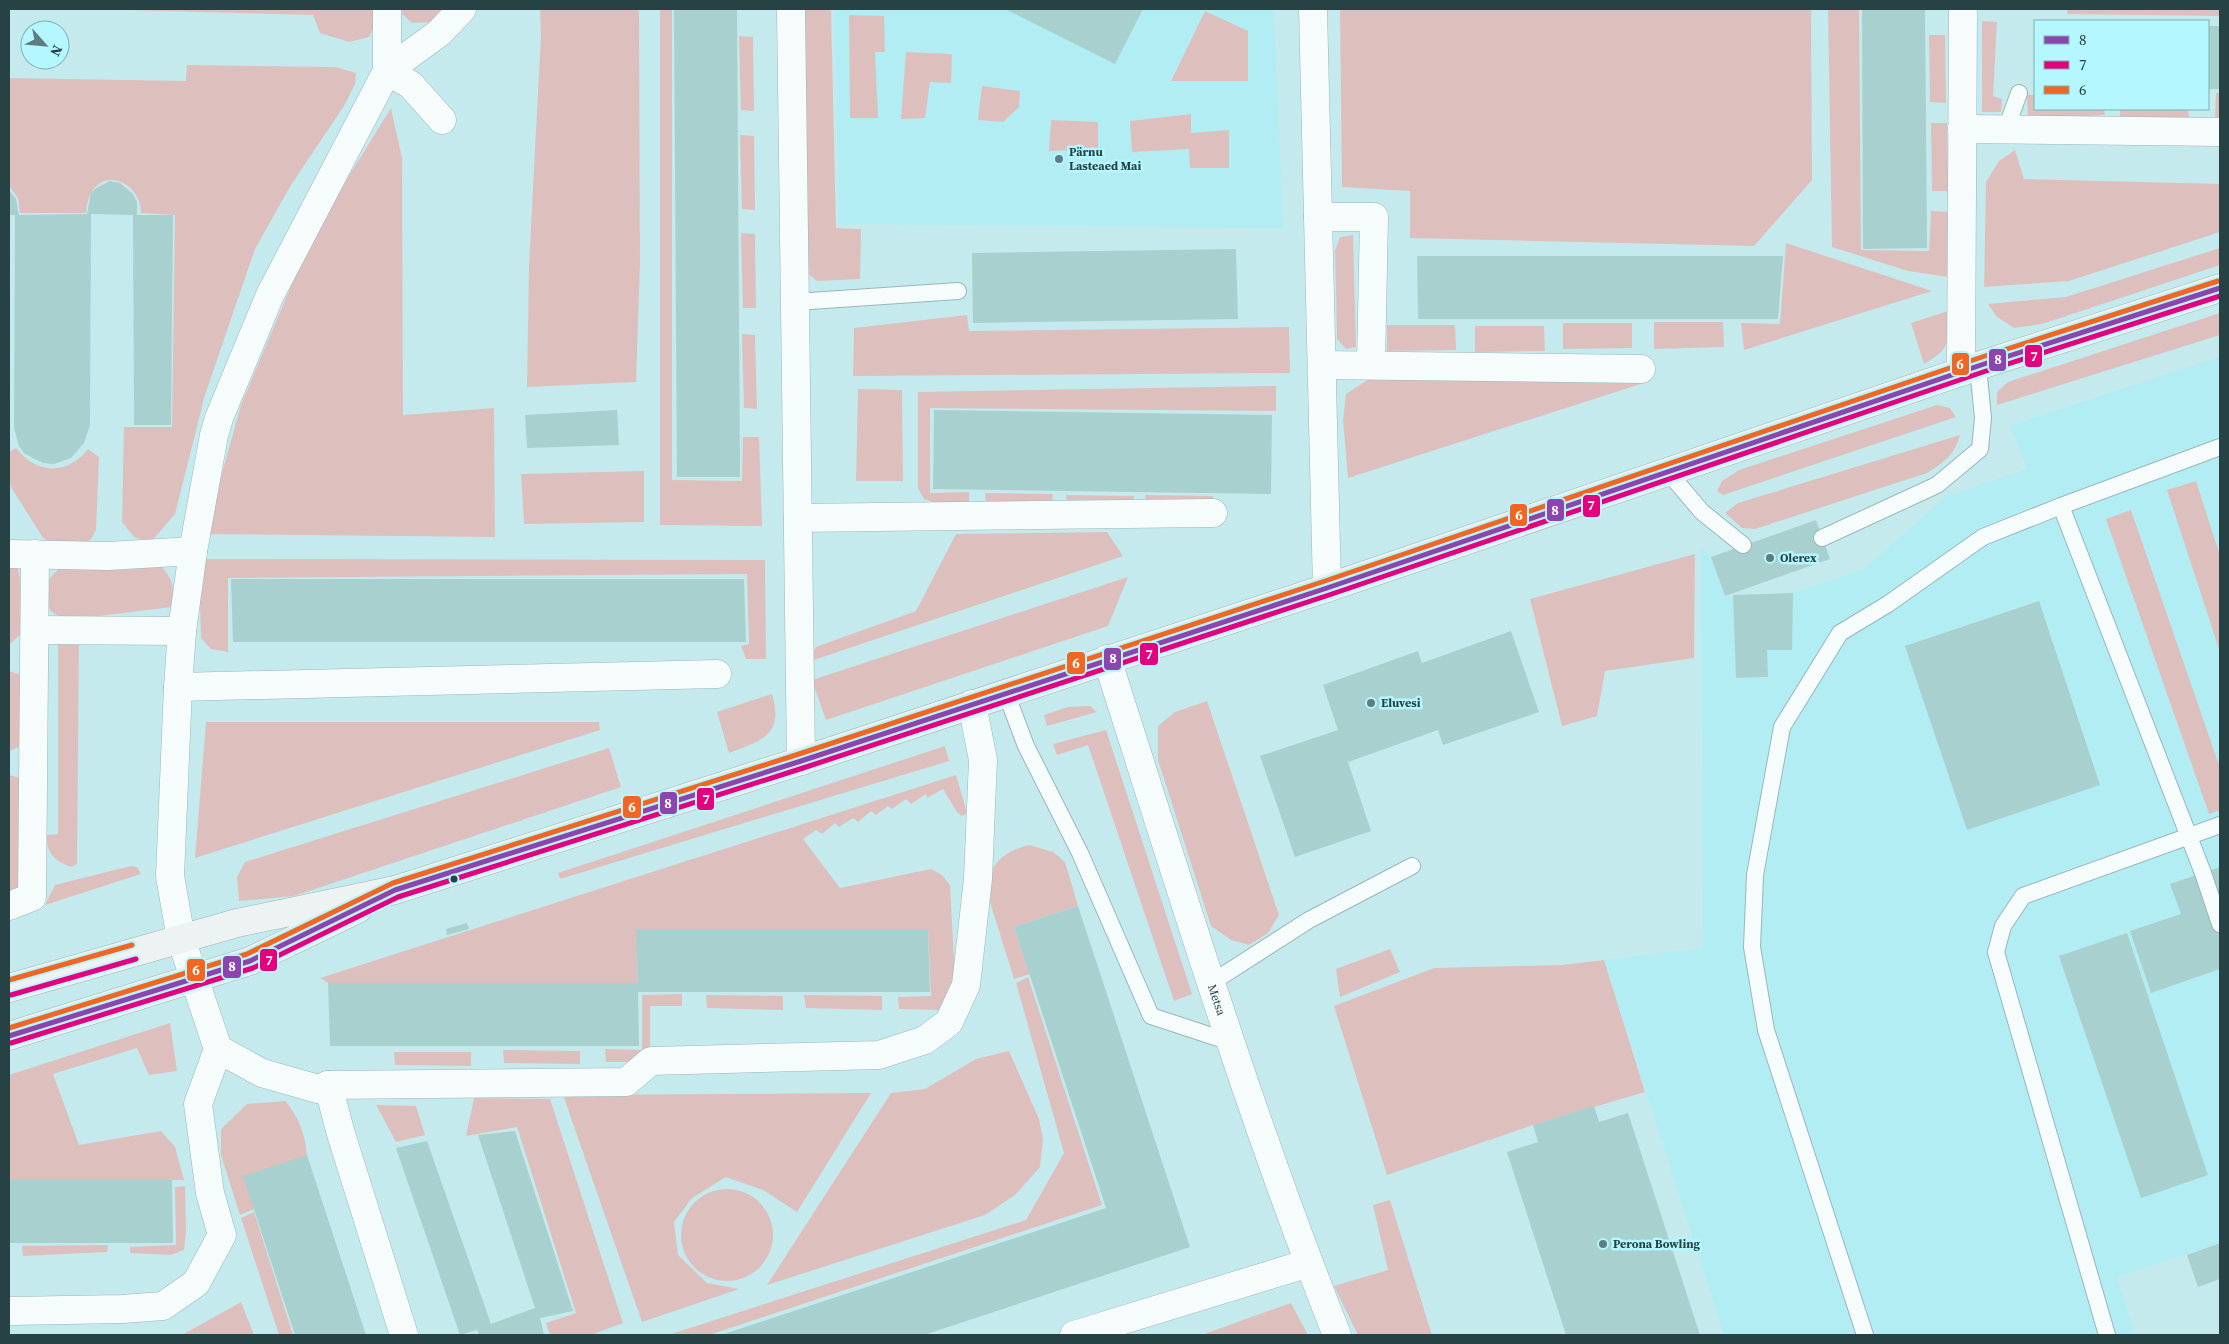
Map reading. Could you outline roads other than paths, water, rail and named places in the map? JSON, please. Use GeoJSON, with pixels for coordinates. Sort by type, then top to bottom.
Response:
{"type":"FeatureCollection","features":[{"type":"Feature","properties":{"kind":"street"},"geometry":{"type":"LineString","coordinates":[[387,9],[387,71]]}},
{"type":"Feature","properties":{"kind":"street"},"geometry":{"type":"LineString","coordinates":[[9,1311],[122,1309],[163,1306],[196,1283],[222,1235],[210,1193],[198,1104],[218,1049],[181,938],[170,876],[182,631],[193,551],[214,435],[219,418],[270,295],[387,71],[439,33],[462,9]]}},
{"type":"Feature","properties":{"kind":"street"},"geometry":{"type":"LineString","coordinates":[[792,9],[801,761]]}},
{"type":"Feature","properties":{"kind":"street"},"geometry":{"type":"LineString","coordinates":[[1313,9],[1327,588]]}},
{"type":"Feature","properties":{"kind":"street"},"geometry":{"type":"LineString","coordinates":[[1963,9],[1962,128],[1969,369]]}},
{"type":"Feature","properties":{"kind":"street"},"geometry":{"type":"LineString","coordinates":[[387,71],[412,85],[442,120]]}},
{"type":"Feature","properties":{"kind":"street"},"geometry":{"type":"LineString","coordinates":[[1962,128],[2220,132]]}},
{"type":"Feature","properties":{"kind":"street"},"geometry":{"type":"LineString","coordinates":[[1318,217],[1374,217],[1371,365]]}},
{"type":"Feature","properties":{"kind":"street"},"geometry":{"type":"LineString","coordinates":[[9,988],[237,923],[395,890],[801,761],[1106,659],[1327,588],[1969,369],[2220,288]]}},
{"type":"Feature","properties":{"kind":"street"},"geometry":{"type":"LineString","coordinates":[[1322,365],[1641,369]]}},
{"type":"Feature","properties":{"kind":"street"},"geometry":{"type":"LineString","coordinates":[[798,518],[1213,513]]}},
{"type":"Feature","properties":{"kind":"street"},"geometry":{"type":"LineString","coordinates":[[9,906],[32,897],[35,630],[22,554],[108,556],[193,551]]}},
{"type":"Feature","properties":{"kind":"street"},"geometry":{"type":"LineString","coordinates":[[35,630],[182,631]]}},
{"type":"Feature","properties":{"kind":"street","name":"Metsa"},"geometry":{"type":"LineString","coordinates":[[1106,659],[1230,1042],[1309,1263],[1338,1335]]}},
{"type":"Feature","properties":{"kind":"street"},"geometry":{"type":"LineString","coordinates":[[178,687],[717,674]]}},
{"type":"Feature","properties":{"kind":"street"},"geometry":{"type":"LineString","coordinates":[[218,1049],[262,1073],[318,1089],[328,1085],[626,1082],[651,1062],[879,1056],[925,1040],[949,1022],[966,985],[978,879],[983,760],[972,704]]}},
{"type":"Feature","properties":{"kind":"street"},"geometry":{"type":"LineString","coordinates":[[9,1036],[250,961],[395,890]]}},
{"type":"Feature","properties":{"kind":"street"},"geometry":{"type":"LineString","coordinates":[[328,1085],[341,1134],[404,1335]]}},
{"type":"Feature","properties":{"kind":"street"},"geometry":{"type":"LineString","coordinates":[[1074,1335],[1309,1263]]}},
{"type":"Feature","properties":{"kind":"lane"},"geometry":{"type":"LineString","coordinates":[[2006,129],[2019,93]]}},
{"type":"Feature","properties":{"kind":"lane"},"geometry":{"type":"LineString","coordinates":[[795,302],[958,291]]}},
{"type":"Feature","properties":{"kind":"lane"},"geometry":{"type":"LineString","coordinates":[[1822,538],[1937,485],[1980,449],[1983,418],[1969,369]]}},
{"type":"Feature","properties":{"kind":"lane"},"geometry":{"type":"LineString","coordinates":[[1865,1335],[1766,1030],[1752,947],[1755,874],[1782,727],[1840,633],[1888,604],[1983,537],[2220,447]]}},
{"type":"Feature","properties":{"kind":"lane"},"geometry":{"type":"LineString","coordinates":[[1668,472],[1702,512],[1743,545]]}},
{"type":"Feature","properties":{"kind":"lane"},"geometry":{"type":"LineString","coordinates":[[2061,506],[2189,838],[2220,924]]}},
{"type":"Feature","properties":{"kind":"lane"},"geometry":{"type":"LineString","coordinates":[[1006,693],[1026,746],[1080,853],[1151,1016],[1230,1042]]}},
{"type":"Feature","properties":{"kind":"lane"},"geometry":{"type":"LineString","coordinates":[[2108,1335],[1996,952],[2004,926],[2023,896],[2189,838],[2220,825]]}},
{"type":"Feature","properties":{"kind":"lane"},"geometry":{"type":"LineString","coordinates":[[1211,983],[1309,920],[1412,866]]}},
{"type":"Feature","properties":{"kind":"place","name":"Pärnu Lasteaed Mai"},"geometry":{"type":"Point","coordinates":[1059,159]}},
{"type":"Feature","properties":{"kind":"place","name":"Olerex"},"geometry":{"type":"Point","coordinates":[1770,558]}},
{"type":"Feature","properties":{"kind":"place","name":"Eluvesi"},"geometry":{"type":"Point","coordinates":[1371,703]}},
{"type":"Feature","properties":{"kind":"place","name":"Perona Bowling"},"geometry":{"type":"Point","coordinates":[1603,1244]}}]}
